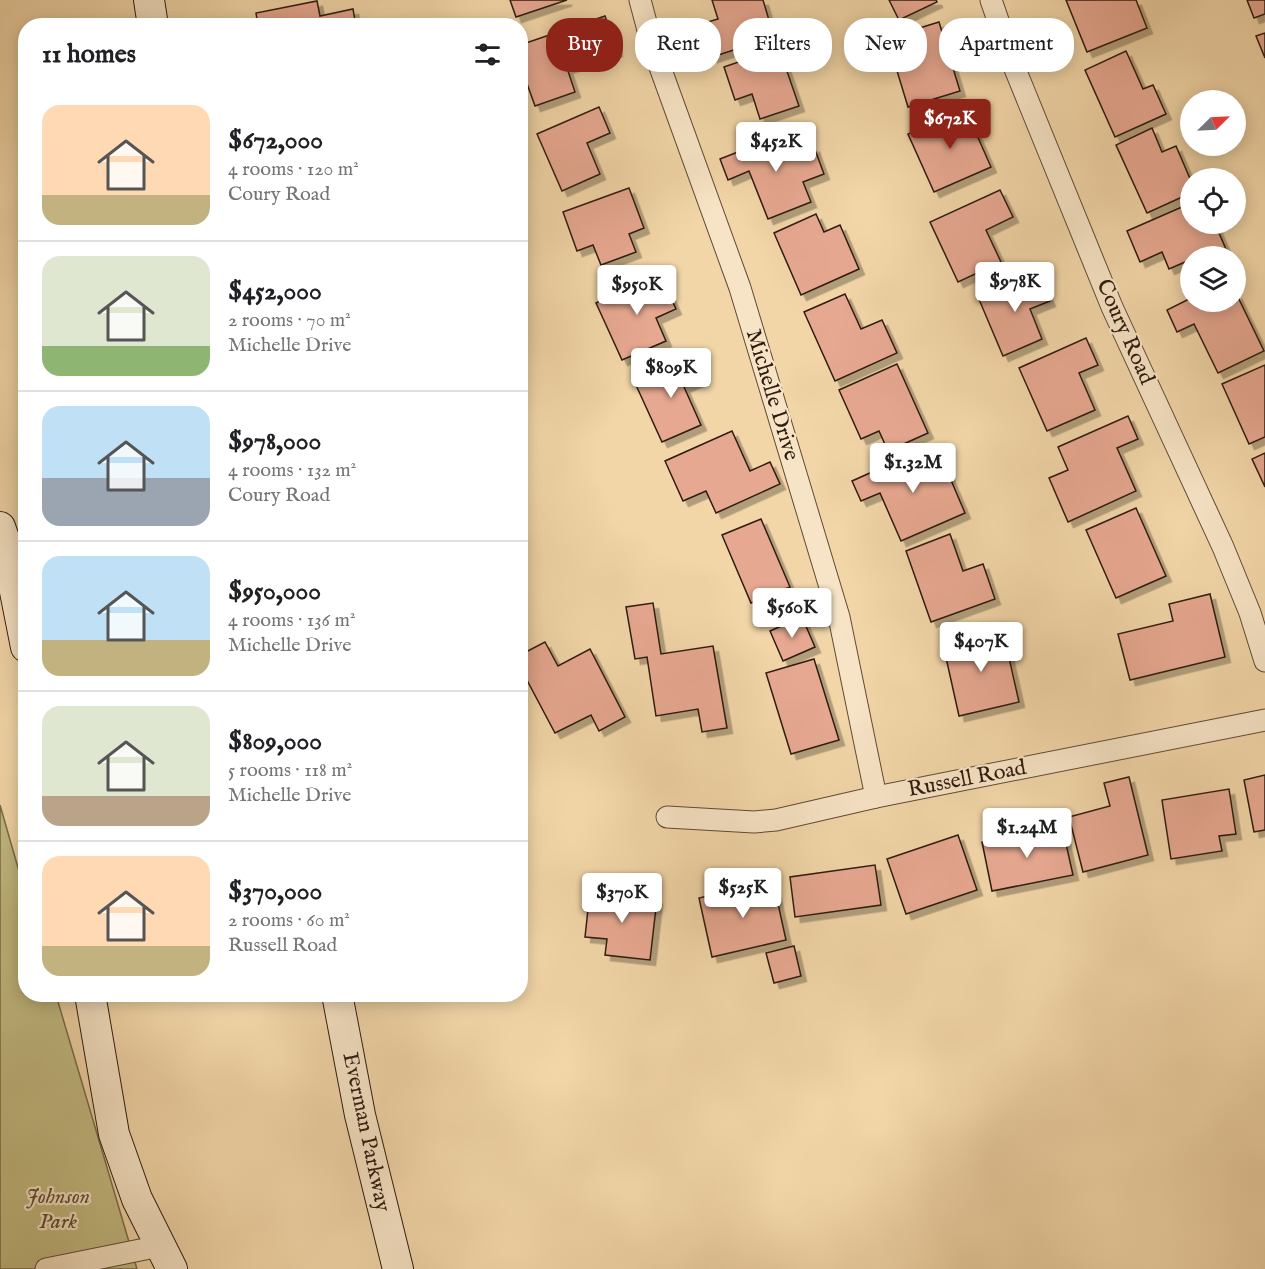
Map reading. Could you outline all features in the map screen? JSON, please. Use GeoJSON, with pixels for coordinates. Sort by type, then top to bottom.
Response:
{"type":"FeatureCollection","features":[{"type":"Feature","properties":{"kind":"main road"},"geometry":{"type":"LineString","coordinates":[[149,0],[152,18]]}},
{"type":"Feature","properties":{"kind":"main road"},"geometry":{"type":"LineString","coordinates":[[0,527],[18,607]]}},
{"type":"Feature","properties":{"kind":"main road"},"geometry":{"type":"LineString","coordinates":[[91,1002],[114,1134],[137,1199],[166,1257]]}},
{"type":"Feature","properties":{"kind":"main road","name":"Everman Parkway"},"geometry":{"type":"LineString","coordinates":[[339,1002],[360,1115],[398,1269]]}},
{"type":"Feature","properties":{"kind":"street","name":"Michelle Drive"},"geometry":{"type":"LineString","coordinates":[[640,0],[652,45],[740,288],[838,617],[876,797]]}},
{"type":"Feature","properties":{"kind":"street","name":"Coury Road"},"geometry":{"type":"LineString","coordinates":[[991,0],[1013,64],[1112,307],[1223,548],[1250,613],[1265,661]]}},
{"type":"Feature","properties":{"kind":"street","name":"Russell Road"},"geometry":{"type":"LineString","coordinates":[[667,817],[754,822],[776,820],[876,797],[1265,720]]}},
{"type":"Feature","properties":{"kind":"street"},"geometry":{"type":"LineString","coordinates":[[46,1269],[166,1257]]}},
{"type":"Feature","properties":{"kind":"green space","name":"Johnson Park"},"geometry":{"type":"Polygon","coordinates":[[[0,805],[18,868],[18,1002],[58,1002],[137,1269],[0,1269],[0,805]]]}},
{"type":"Feature","properties":{"kind":"building"},"geometry":{"type":"Polygon","coordinates":[[[510,0],[567,0],[516,17],[510,0]]]}},
{"type":"Feature","properties":{"kind":"building"},"geometry":{"type":"Polygon","coordinates":[[[712,0],[763,0],[768,18],[733,18],[733,50],[721,54],[721,18],[718,18],[712,0]]]}},
{"type":"Feature","properties":{"kind":"building"},"geometry":{"type":"Polygon","coordinates":[[[889,0],[936,0],[937,2],[903,18],[898,18],[889,0]]]}},
{"type":"Feature","properties":{"kind":"building"},"geometry":{"type":"Polygon","coordinates":[[[1066,0],[1136,0],[1147,28],[1087,52],[1066,0]]]}},
{"type":"Feature","properties":{"kind":"building"},"geometry":{"type":"Polygon","coordinates":[[[1247,0],[1265,0],[1265,14],[1254,18],[1247,0]]]}},
{"type":"Feature","properties":{"kind":"building"},"geometry":{"type":"Polygon","coordinates":[[[317,1],[320,16],[353,9],[355,18],[257,18],[256,13],[317,1]]]}},
{"type":"Feature","properties":{"kind":"building"},"geometry":{"type":"Polygon","coordinates":[[[939,22],[939,72],[954,72],[960,91],[908,107],[897,72],[927,72],[927,26],[939,22]]]}},
{"type":"Feature","properties":{"kind":"building"},"geometry":{"type":"Polygon","coordinates":[[[1265,33],[1265,58],[1256,36],[1265,33]]]}},
{"type":"Feature","properties":{"kind":"building"},"geometry":{"type":"Polygon","coordinates":[[[546,36],[546,72],[568,72],[575,92],[535,106],[528,86],[528,42],[546,36]]]}},
{"type":"Feature","properties":{"kind":"building"},"geometry":{"type":"Polygon","coordinates":[[[1126,51],[1143,89],[1153,85],[1166,114],[1115,137],[1085,70],[1126,51]]]}},
{"type":"Feature","properties":{"kind":"building"},"geometry":{"type":"Polygon","coordinates":[[[733,64],[733,72],[787,72],[799,106],[760,119],[752,94],[735,100],[724,67],[733,64]]]}},
{"type":"Feature","properties":{"kind":"building"},"geometry":{"type":"Polygon","coordinates":[[[599,107],[610,133],[587,143],[600,174],[562,191],[537,134],[599,107]]]}},
{"type":"Feature","properties":{"kind":"building"},"geometry":{"type":"Polygon","coordinates":[[[965,108],[991,167],[934,192],[908,134],[965,108]]]}},
{"type":"Feature","properties":{"kind":"building"},"geometry":{"type":"Polygon","coordinates":[[[1152,128],[1162,152],[1176,146],[1185,168],[1180,168],[1180,198],[1147,213],[1116,145],[1152,128]]]}},
{"type":"Feature","properties":{"kind":"building"},"geometry":{"type":"Polygon","coordinates":[[[784,134],[793,155],[814,147],[824,174],[803,182],[811,202],[768,219],[749,171],[728,180],[720,159],[784,134]]]}},
{"type":"Feature","properties":{"kind":"building"},"geometry":{"type":"Polygon","coordinates":[[[629,188],[644,228],[629,234],[636,252],[601,265],[593,245],[577,251],[563,212],[629,188]]]}},
{"type":"Feature","properties":{"kind":"building"},"geometry":{"type":"Polygon","coordinates":[[[1000,190],[1013,217],[986,230],[1001,262],[958,282],[930,222],[1000,190]]]}},
{"type":"Feature","properties":{"kind":"building"},"geometry":{"type":"Polygon","coordinates":[[[1180,208],[1180,234],[1219,234],[1225,246],[1180,246],[1180,264],[1169,269],[1162,252],[1140,262],[1127,231],[1180,208]]]}},
{"type":"Feature","properties":{"kind":"building"},"geometry":{"type":"Polygon","coordinates":[[[816,214],[824,232],[840,225],[859,269],[801,295],[774,233],[816,214]]]}},
{"type":"Feature","properties":{"kind":"building"},"geometry":{"type":"Polygon","coordinates":[[[1037,272],[1050,301],[1030,309],[1042,339],[1003,356],[978,297],[1037,272]]]}},
{"type":"Feature","properties":{"kind":"building"},"geometry":{"type":"Polygon","coordinates":[[[660,275],[676,309],[656,318],[666,341],[622,360],[596,303],[660,275]]]}},
{"type":"Feature","properties":{"kind":"building"},"geometry":{"type":"Polygon","coordinates":[[[845,294],[861,329],[882,320],[897,353],[835,381],[804,312],[845,294]]]}},
{"type":"Feature","properties":{"kind":"building"},"geometry":{"type":"Polygon","coordinates":[[[1180,304],[1180,312],[1245,312],[1264,351],[1218,373],[1194,324],[1177,332],[1167,310],[1180,304]]]}},
{"type":"Feature","properties":{"kind":"building"},"geometry":{"type":"Polygon","coordinates":[[[1086,338],[1098,365],[1079,373],[1095,410],[1047,431],[1019,368],[1086,338]]]}},
{"type":"Feature","properties":{"kind":"building"},"geometry":{"type":"Polygon","coordinates":[[[694,357],[704,378],[684,387],[701,425],[662,442],[635,383],[694,357]]]}},
{"type":"Feature","properties":{"kind":"building"},"geometry":{"type":"Polygon","coordinates":[[[897,364],[928,433],[888,451],[879,431],[861,439],[839,390],[897,364]]]}},
{"type":"Feature","properties":{"kind":"building"},"geometry":{"type":"Polygon","coordinates":[[[1265,365],[1265,437],[1249,444],[1222,384],[1265,365]]]}},
{"type":"Feature","properties":{"kind":"building"},"geometry":{"type":"Polygon","coordinates":[[[1128,416],[1138,439],[1117,448],[1136,491],[1068,522],[1049,478],[1068,470],[1058,447],[1128,416]]]}},
{"type":"Feature","properties":{"kind":"building"},"geometry":{"type":"Polygon","coordinates":[[[732,431],[750,471],[770,462],[780,484],[716,513],[706,491],[683,501],[665,461],[732,431]]]}},
{"type":"Feature","properties":{"kind":"building"},"geometry":{"type":"Polygon","coordinates":[[[917,452],[923,468],[942,459],[965,513],[901,541],[880,493],[861,501],[852,481],[917,452]]]}},
{"type":"Feature","properties":{"kind":"building"},"geometry":{"type":"Polygon","coordinates":[[[1265,453],[1265,487],[1252,459],[1265,453]]]}},
{"type":"Feature","properties":{"kind":"building"},"geometry":{"type":"Polygon","coordinates":[[[1136,508],[1166,576],[1116,598],[1086,530],[1136,508]]]}},
{"type":"Feature","properties":{"kind":"building"},"geometry":{"type":"Polygon","coordinates":[[[761,519],[790,587],[751,603],[722,535],[761,519]]]}},
{"type":"Feature","properties":{"kind":"building"},"geometry":{"type":"Polygon","coordinates":[[[950,534],[963,571],[983,564],[995,599],[931,622],[906,551],[950,534]]]}},
{"type":"Feature","properties":{"kind":"building"},"geometry":{"type":"Polygon","coordinates":[[[1210,594],[1225,657],[1130,680],[1118,634],[1173,621],[1169,604],[1210,594]]]}},
{"type":"Feature","properties":{"kind":"building"},"geometry":{"type":"Polygon","coordinates":[[[653,603],[661,654],[713,646],[727,728],[702,732],[698,709],[656,716],[647,657],[635,659],[626,607],[653,603]]]}},
{"type":"Feature","properties":{"kind":"building"},"geometry":{"type":"Polygon","coordinates":[[[802,617],[815,647],[783,661],[770,631],[802,617]]]}},
{"type":"Feature","properties":{"kind":"building"},"geometry":{"type":"Polygon","coordinates":[[[1003,631],[1019,702],[959,716],[943,644],[1003,631]]]}},
{"type":"Feature","properties":{"kind":"building"},"geometry":{"type":"Polygon","coordinates":[[[545,642],[558,666],[590,649],[625,717],[599,731],[591,715],[555,733],[528,682],[528,651],[545,642]]]}},
{"type":"Feature","properties":{"kind":"building"},"geometry":{"type":"Polygon","coordinates":[[[814,659],[839,740],[791,754],[766,673],[814,659]]]}},
{"type":"Feature","properties":{"kind":"building"},"geometry":{"type":"Polygon","coordinates":[[[1265,775],[1265,830],[1254,832],[1244,780],[1265,775]]]}},
{"type":"Feature","properties":{"kind":"building"},"geometry":{"type":"Polygon","coordinates":[[[1129,777],[1148,855],[1083,872],[1069,817],[1110,806],[1104,783],[1129,777]]]}},
{"type":"Feature","properties":{"kind":"building"},"geometry":{"type":"Polygon","coordinates":[[[1229,789],[1236,834],[1219,836],[1222,851],[1171,859],[1162,800],[1229,789]]]}},
{"type":"Feature","properties":{"kind":"building"},"geometry":{"type":"Polygon","coordinates":[[[1062,826],[1073,875],[992,891],[982,842],[1062,826]]]}},
{"type":"Feature","properties":{"kind":"building"},"geometry":{"type":"Polygon","coordinates":[[[958,835],[977,890],[906,914],[887,859],[958,835]]]}},
{"type":"Feature","properties":{"kind":"building"},"geometry":{"type":"Polygon","coordinates":[[[875,865],[881,905],[795,917],[790,877],[875,865]]]}},
{"type":"Feature","properties":{"kind":"building"},"geometry":{"type":"Polygon","coordinates":[[[773,881],[786,940],[712,957],[699,898],[773,881]]]}},
{"type":"Feature","properties":{"kind":"building"},"geometry":{"type":"Polygon","coordinates":[[[590,891],[657,899],[650,960],[605,955],[607,939],[585,937],[590,891]]]}},
{"type":"Feature","properties":{"kind":"building"},"geometry":{"type":"Polygon","coordinates":[[[794,946],[801,976],[774,983],[766,953],[794,946]]]}}]}
